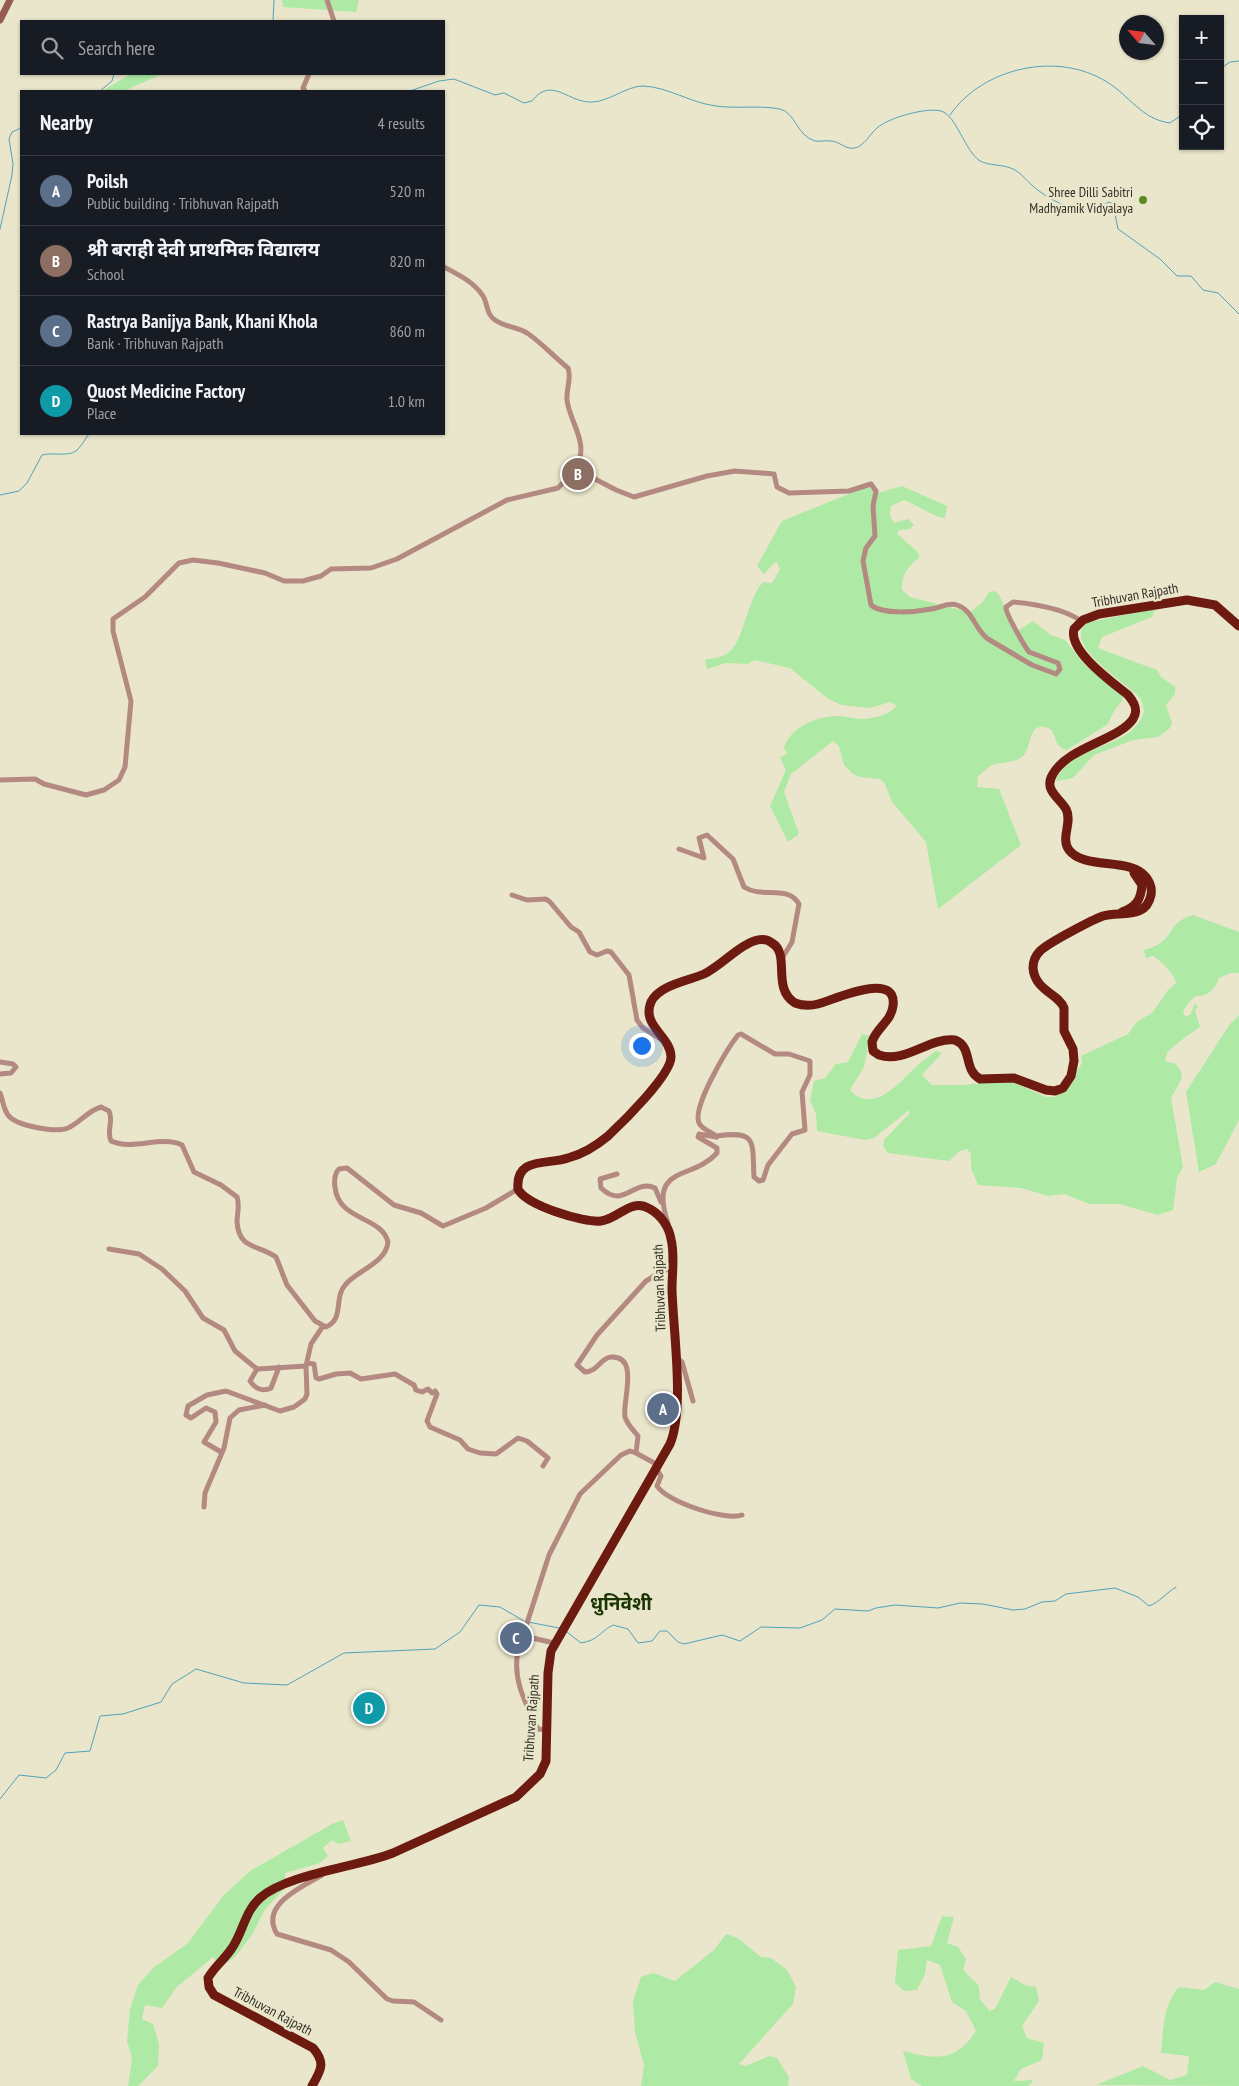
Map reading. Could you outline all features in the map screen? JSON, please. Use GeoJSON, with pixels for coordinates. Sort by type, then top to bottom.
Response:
{"type":"FeatureCollection","features":[{"type":"Feature","properties":{"kind":"highway","name":"Tribhuvan Rajpath"},"geometry":{"type":"LineString","coordinates":[[666,1043],[653,1027],[650,1014],[652,1001],[660,992],[715,968],[754,941],[766,940],[774,944],[780,960],[784,991],[790,999],[799,1004],[820,1003],[866,988],[881,990],[891,995],[894,1004],[890,1015],[872,1042],[873,1051],[879,1056],[896,1056],[941,1041],[953,1040],[965,1047],[969,1066],[977,1078],[986,1080],[1014,1078],[1044,1090],[1055,1091],[1062,1088],[1069,1080],[1074,1065],[1074,1055],[1064,1031],[1064,1007],[1037,980],[1033,969],[1034,960],[1039,952],[1049,944],[1100,917],[1140,911],[1148,903],[1151,894],[1150,885],[1144,875],[1126,867],[1082,858],[1071,852],[1066,841],[1068,814],[1050,787],[1052,774],[1060,765],[1075,754],[1123,728],[1135,714],[1135,704],[1128,695],[1078,648],[1073,634],[1080,621],[1099,614],[1192,600],[1214,605],[1239,626]]}},
{"type":"Feature","properties":{"kind":"highway"},"geometry":{"type":"LineString","coordinates":[[518,1189],[521,1175],[531,1164],[538,1161],[558,1161],[575,1156],[593,1147],[612,1132],[666,1072],[670,1057],[666,1043]]}},
{"type":"Feature","properties":{"kind":"highway","name":"Tribhuvan Rajpath"},"geometry":{"type":"LineString","coordinates":[[312,2086],[321,2064],[320,2058],[313,2048],[214,1994],[209,1987],[208,1978],[234,1946],[252,1907],[260,1898],[283,1885],[310,1876],[372,1861],[393,1853],[516,1797],[540,1774],[546,1760],[549,1661],[554,1643],[670,1444],[676,1428],[678,1402],[672,1268],[673,1249],[669,1231],[663,1221],[644,1206],[633,1206],[608,1219],[594,1221],[533,1203],[523,1197],[518,1189]]}},
{"type":"Feature","properties":{"kind":"main road"},"geometry":{"type":"LineString","coordinates":[[0,20],[10,0]]}},
{"type":"Feature","properties":{"kind":"street"},"geometry":{"type":"LineString","coordinates":[[327,0],[334,20]]}},
{"type":"Feature","properties":{"kind":"street"},"geometry":{"type":"LineString","coordinates":[[305,90],[309,75]]}},
{"type":"Feature","properties":{"kind":"street"},"geometry":{"type":"LineString","coordinates":[[0,780],[35,779],[44,784],[86,795],[104,790],[119,780],[125,767],[131,702],[113,631],[113,619],[145,597],[179,562],[193,560],[218,563],[265,573],[284,581],[303,581],[321,576],[331,569],[371,568],[396,559],[507,500],[558,488],[576,469],[582,453],[575,422],[567,400],[570,375],[568,368],[526,332],[508,328],[494,320],[488,313],[485,300],[479,290],[469,281],[445,268]]}},
{"type":"Feature","properties":{"kind":"street"},"geometry":{"type":"LineString","coordinates":[[576,469],[616,490],[634,497],[691,480],[735,471],[774,474],[777,487],[789,493],[849,491],[871,484],[876,491],[873,506],[875,536],[866,548],[864,561],[871,605],[876,609],[909,612],[957,605],[968,612],[982,635],[1032,665],[1056,674],[1060,669],[1058,663],[1029,652],[1019,632],[1008,617],[1006,607],[1013,602],[1033,604],[1067,614],[1080,621]]}},
{"type":"Feature","properties":{"kind":"street"},"geometry":{"type":"LineString","coordinates":[[679,849],[704,858],[699,838],[707,835],[718,842],[733,859],[744,887],[764,893],[788,893],[796,898],[799,904],[794,937],[780,960]]}},
{"type":"Feature","properties":{"kind":"street"},"geometry":{"type":"LineString","coordinates":[[512,896],[527,900],[546,900],[556,907],[571,927],[579,932],[590,952],[597,955],[607,951],[611,952],[629,975],[637,1020],[643,1028],[666,1043]]}},
{"type":"Feature","properties":{"kind":"street"},"geometry":{"type":"LineString","coordinates":[[662,1203],[664,1189],[678,1174],[712,1158],[717,1152],[717,1148],[701,1140],[698,1135],[701,1133],[717,1136],[744,1134],[749,1139],[752,1147],[754,1177],[759,1181],[763,1180],[768,1165],[792,1134],[805,1130],[802,1092],[810,1075],[810,1061],[789,1054],[776,1054],[741,1034],[738,1035],[714,1074],[697,1116],[700,1125],[717,1136]]}},
{"type":"Feature","properties":{"kind":"street"},"geometry":{"type":"LineString","coordinates":[[0,1062],[13,1064],[16,1067],[11,1073],[0,1074]]}},
{"type":"Feature","properties":{"kind":"street"},"geometry":{"type":"LineString","coordinates":[[0,1093],[6,1113],[20,1123],[42,1128],[66,1129],[88,1113],[101,1107],[109,1111],[111,1116],[110,1138],[115,1143],[174,1143],[182,1145],[194,1172],[221,1185],[237,1197],[237,1223],[241,1238],[276,1258],[287,1286],[309,1314],[323,1326],[330,1325],[335,1320],[339,1310],[340,1293],[345,1285],[381,1258],[388,1248],[387,1237],[383,1233],[349,1212],[338,1202],[335,1180],[339,1169],[347,1168],[394,1205],[421,1213],[443,1226],[486,1208],[518,1189]]}},
{"type":"Feature","properties":{"kind":"street"},"geometry":{"type":"LineString","coordinates":[[616,1174],[600,1179],[599,1185],[606,1194],[620,1196],[642,1186],[655,1188],[674,1237],[673,1249]]}},
{"type":"Feature","properties":{"kind":"street"},"geometry":{"type":"LineString","coordinates":[[109,1249],[139,1254],[162,1269],[185,1291],[203,1318],[224,1330],[235,1351],[257,1369],[314,1364],[316,1378],[319,1379],[336,1374],[350,1373],[361,1379],[395,1374],[414,1385],[416,1390],[422,1392],[428,1389],[432,1393],[435,1391],[436,1394],[427,1421],[430,1427],[460,1440],[468,1448],[480,1453],[496,1454],[518,1438],[527,1441],[548,1458],[543,1466]]}},
{"type":"Feature","properties":{"kind":"street"},"geometry":{"type":"LineString","coordinates":[[636,1453],[638,1436],[626,1420],[624,1412],[630,1376],[628,1369],[615,1358],[607,1358],[593,1372],[581,1371],[577,1365],[597,1335],[646,1281],[672,1268]]}},
{"type":"Feature","properties":{"kind":"street"},"geometry":{"type":"LineString","coordinates":[[221,1452],[204,1442],[216,1422],[215,1412],[206,1408],[191,1418],[186,1415],[188,1406],[207,1394],[226,1391],[284,1411],[301,1403],[307,1394],[307,1365],[312,1344],[323,1326]]}},
{"type":"Feature","properties":{"kind":"street"},"geometry":{"type":"LineString","coordinates":[[675,1357],[682,1362],[692,1401]]}},
{"type":"Feature","properties":{"kind":"street"},"geometry":{"type":"LineString","coordinates":[[257,1369],[250,1381],[253,1385],[263,1390],[271,1388],[279,1367]]}},
{"type":"Feature","properties":{"kind":"street"},"geometry":{"type":"LineString","coordinates":[[204,1506],[205,1493],[233,1415],[239,1410],[266,1405]]}},
{"type":"Feature","properties":{"kind":"street"},"geometry":{"type":"LineString","coordinates":[[546,1730],[538,1730],[525,1703],[516,1677],[515,1665],[549,1555],[580,1494],[621,1455],[630,1451],[657,1466],[662,1476],[658,1486],[660,1490],[684,1503],[714,1514],[728,1518],[742,1515]]}},
{"type":"Feature","properties":{"kind":"street"},"geometry":{"type":"LineString","coordinates":[[524,1636],[554,1643]]}},
{"type":"Feature","properties":{"kind":"street"},"geometry":{"type":"LineString","coordinates":[[327,1872],[301,1887],[279,1904],[273,1915],[272,1922],[277,1934],[331,1950],[349,1962],[387,1999],[414,2002],[441,2020]]}},
{"type":"Feature","properties":{"kind":"green space"},"geometry":{"type":"Polygon","coordinates":[[[282,0],[359,0],[356,12],[283,7],[282,0]]]}},
{"type":"Feature","properties":{"kind":"green space"},"geometry":{"type":"Polygon","coordinates":[[[129,75],[160,75],[126,90],[104,90],[129,75]]]}},
{"type":"Feature","properties":{"kind":"green space"},"geometry":{"type":"Polygon","coordinates":[[[902,486],[947,506],[945,518],[936,516],[904,500],[891,506],[890,515],[894,523],[908,519],[914,525],[910,529],[899,530],[897,534],[917,551],[920,557],[906,571],[902,590],[910,597],[965,611],[966,615],[982,603],[989,592],[996,591],[1010,621],[1017,631],[1033,621],[1051,635],[1065,640],[1086,666],[1123,696],[1108,724],[1067,750],[1059,745],[1052,730],[1038,727],[1034,730],[1026,751],[1020,759],[990,766],[978,776],[977,787],[999,789],[1021,845],[938,909],[926,842],[892,802],[885,784],[880,779],[860,777],[853,774],[844,765],[839,746],[833,741],[791,774],[784,792],[799,834],[788,842],[770,806],[786,770],[780,758],[787,753],[784,748],[787,741],[798,729],[805,724],[822,718],[841,716],[862,719],[876,717],[891,711],[896,705],[890,702],[870,708],[841,705],[827,698],[790,668],[754,660],[748,664],[726,663],[707,669],[705,660],[726,654],[734,647],[757,590],[763,582],[772,583],[780,569],[776,561],[764,574],[757,566],[782,521],[866,487],[872,489],[874,494],[902,486]]]}},
{"type":"Feature","properties":{"kind":"green space"},"geometry":{"type":"Polygon","coordinates":[[[1155,609],[1152,617],[1102,637],[1098,648],[1157,670],[1161,677],[1175,687],[1175,694],[1166,705],[1172,723],[1170,728],[1158,737],[1133,740],[1094,755],[1073,778],[1056,781],[1063,769],[1073,760],[1128,733],[1138,724],[1144,712],[1139,697],[1110,673],[1088,651],[1082,640],[1082,630],[1089,622],[1155,609]]]}},
{"type":"Feature","properties":{"kind":"green space"},"geometry":{"type":"Polygon","coordinates":[[[1193,915],[1239,932],[1239,973],[1231,973],[1219,978],[1210,992],[1196,996],[1188,1003],[1183,1011],[1185,1016],[1190,1015],[1195,1004],[1198,1006],[1195,1011],[1200,1027],[1167,1053],[1165,1061],[1176,1064],[1181,1071],[1182,1078],[1171,1098],[1183,1167],[1177,1178],[1173,1210],[1157,1215],[1120,1204],[1090,1204],[1064,1194],[1048,1196],[1021,1188],[978,1185],[971,1168],[971,1154],[967,1149],[960,1151],[949,1161],[888,1153],[883,1146],[884,1140],[910,1113],[909,1110],[874,1138],[865,1140],[817,1131],[816,1114],[810,1100],[814,1081],[825,1078],[836,1064],[848,1062],[862,1034],[870,1036],[864,1067],[850,1090],[859,1097],[877,1098],[886,1093],[936,1051],[942,1053],[922,1075],[932,1085],[964,1085],[1009,1080],[1046,1097],[1054,1097],[1064,1092],[1082,1063],[1081,1056],[1128,1034],[1137,1022],[1153,1012],[1168,990],[1176,983],[1170,972],[1160,961],[1153,956],[1146,958],[1144,950],[1162,942],[1173,927],[1184,918],[1193,915]]]}},
{"type":"Feature","properties":{"kind":"green space"},"geometry":{"type":"Polygon","coordinates":[[[1239,1015],[1239,1120],[1216,1164],[1199,1172],[1186,1092],[1230,1024],[1239,1015]]]}},
{"type":"Feature","properties":{"kind":"green space"},"geometry":{"type":"Polygon","coordinates":[[[343,1820],[351,1841],[338,1844],[332,1840],[323,1848],[328,1856],[320,1863],[285,1873],[285,1888],[265,1909],[253,1933],[236,1956],[221,1967],[213,1957],[176,1988],[162,2008],[145,2005],[142,2019],[153,2024],[159,2044],[158,2066],[138,2086],[128,2086],[132,2058],[127,2041],[130,2009],[138,1985],[153,1968],[188,1943],[223,1896],[250,1871],[332,1824],[343,1820]]]}},
{"type":"Feature","properties":{"kind":"green space"},"geometry":{"type":"Polygon","coordinates":[[[942,1916],[954,1917],[947,1943],[958,1947],[966,1959],[963,1970],[979,1986],[980,1999],[989,2011],[995,2009],[1011,1977],[1025,1985],[1036,1987],[1039,2001],[1022,2026],[1027,2038],[1044,2043],[1042,2060],[1021,2069],[1014,2081],[1033,2080],[1029,2086],[922,2086],[911,2079],[903,2051],[935,2057],[952,2054],[960,2049],[976,2031],[966,2011],[952,2002],[940,1965],[927,1960],[925,1974],[917,1990],[904,1991],[895,1983],[898,1950],[931,1946],[942,1916]]]}},
{"type":"Feature","properties":{"kind":"green space"},"geometry":{"type":"Polygon","coordinates":[[[726,1934],[738,1938],[761,1957],[771,1958],[787,1970],[796,1987],[793,2004],[739,2064],[746,2066],[769,2056],[777,2058],[789,2077],[788,2086],[641,2086],[644,2065],[635,2032],[633,2001],[641,1977],[653,1973],[675,1981],[714,1950],[726,1934]]]}},
{"type":"Feature","properties":{"kind":"green space"},"geometry":{"type":"Polygon","coordinates":[[[1215,1982],[1239,1989],[1239,2086],[1096,2085],[1143,2066],[1170,2080],[1187,2075],[1189,2056],[1161,2053],[1163,2027],[1167,2010],[1170,2001],[1179,1987],[1204,1990],[1215,1982]]]}},
{"type":"Feature","properties":{"kind":"waterway"},"geometry":{"type":"LineString","coordinates":[[273,20],[274,0]]}},
{"type":"Feature","properties":{"kind":"waterway"},"geometry":{"type":"LineString","coordinates":[[1224,66],[1230,62],[1239,61]]}},
{"type":"Feature","properties":{"kind":"waterway"},"geometry":{"type":"LineString","coordinates":[[950,115],[964,99],[982,85],[1001,75],[1022,69],[1044,66],[1066,67],[1088,73],[1107,82],[1143,112],[1160,121],[1170,123],[1179,117]]}},
{"type":"Feature","properties":{"kind":"waterway"},"geometry":{"type":"LineString","coordinates":[[101,90],[112,81],[114,75]]}},
{"type":"Feature","properties":{"kind":"waterway"},"geometry":{"type":"LineString","coordinates":[[413,90],[439,81],[454,79],[495,95],[504,93],[524,103],[532,101],[539,94],[547,90],[554,90],[576,99],[593,102],[637,87],[652,87],[716,106],[780,109],[790,115],[809,138],[815,141],[834,141],[851,148],[861,145],[882,124],[907,114],[934,110],[941,111],[952,119],[969,149],[980,161],[1013,169],[1044,195],[1073,208],[1090,210],[1109,202],[1113,204],[1118,229],[1160,259],[1177,276],[1191,276],[1203,290],[1218,293],[1239,314]]}},
{"type":"Feature","properties":{"kind":"waterway"},"geometry":{"type":"LineString","coordinates":[[0,229],[12,175],[13,164],[9,139],[12,132],[20,128]]}},
{"type":"Feature","properties":{"kind":"waterway"},"geometry":{"type":"LineString","coordinates":[[0,495],[19,491],[27,483],[42,455],[72,453],[80,447],[88,435]]}},
{"type":"Feature","properties":{"kind":"waterway"},"geometry":{"type":"LineString","coordinates":[[567,1632],[581,1643],[595,1638],[613,1625],[628,1629],[638,1643],[652,1641],[660,1631],[667,1631],[678,1642],[684,1644],[722,1635],[740,1641],[761,1627],[800,1628],[822,1620],[835,1609],[868,1611],[895,1605],[938,1608],[960,1603],[983,1604],[1013,1610],[1025,1609],[1042,1602],[1055,1601],[1066,1594],[1115,1588],[1138,1597],[1149,1606],[1176,1587]]}},
{"type":"Feature","properties":{"kind":"waterway"},"geometry":{"type":"LineString","coordinates":[[0,1799],[19,1775],[46,1778],[56,1770],[65,1753],[90,1751],[100,1716],[123,1714],[161,1702],[172,1684],[196,1669],[244,1683],[287,1685],[344,1653],[435,1649],[460,1632],[479,1605],[500,1607],[524,1621]]}},
{"type":"Feature","properties":{"kind":"waterway"},"geometry":{"type":"LineString","coordinates":[[528,1622],[559,1628]]}},
{"type":"Feature","properties":{"kind":"place","name":"Shree Dilli Sabitri Madhyamik Vidyalaya"},"geometry":{"type":"Point","coordinates":[1143,200]}},
{"type":"Feature","properties":{"kind":"place","name":"श्री बराही देवी प्राथमिक विद्यालय"},"geometry":{"type":"Point","coordinates":[578,474]}},
{"type":"Feature","properties":{"kind":"place","name":"Poilsh"},"geometry":{"type":"Point","coordinates":[663,1409]}},
{"type":"Feature","properties":{"kind":"place","name":"Rastrya Banijya Bank, Khani Khola"},"geometry":{"type":"Point","coordinates":[516,1638]}},
{"type":"Feature","properties":{"kind":"place","name":"Quost Medicine Factory"},"geometry":{"type":"Point","coordinates":[369,1708]}},
{"type":"Feature","properties":{"kind":"district","name":"धुनिवेशी"},"geometry":{"type":"Point","coordinates":[621,1603]}}]}
